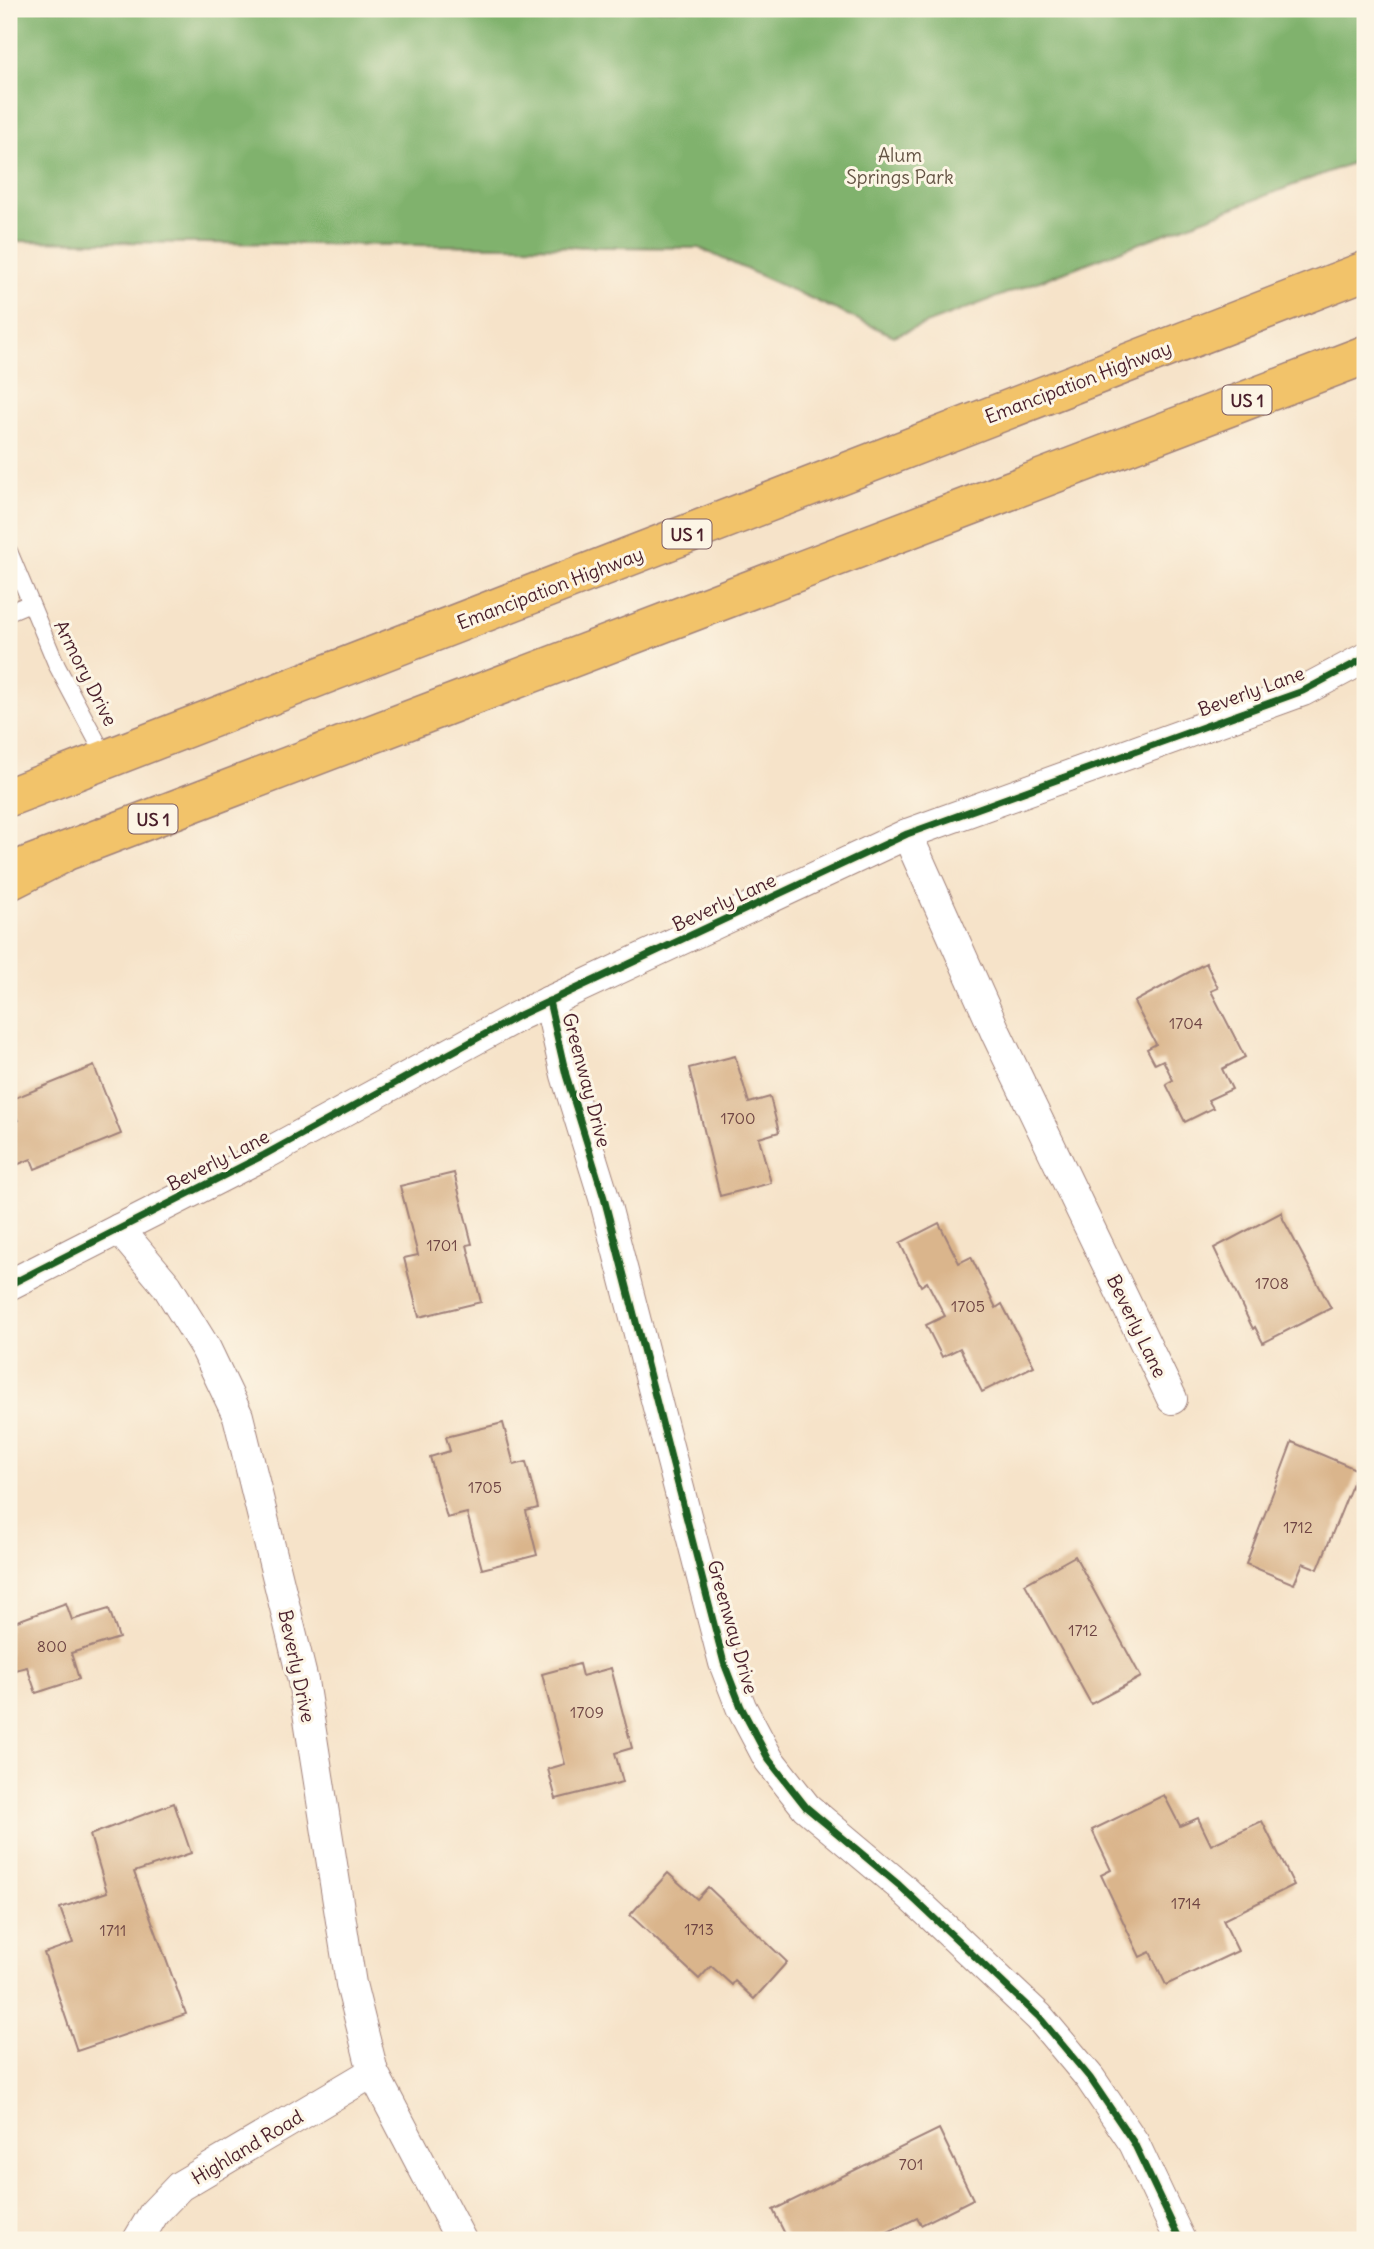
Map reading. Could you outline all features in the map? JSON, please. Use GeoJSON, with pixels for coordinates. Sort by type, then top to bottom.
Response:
{"type":"FeatureCollection","features":[{"type":"Feature","properties":{"kind":"main road","name":"Emancipation Highway"},"geometry":{"type":"LineString","coordinates":[[9,797],[1365,271]]}},
{"type":"Feature","properties":{"kind":"main road","name":"US 1"},"geometry":{"type":"LineString","coordinates":[[9,872],[60,855],[540,668],[1365,355]]}},
{"type":"Feature","properties":{"kind":"main road"},"geometry":{"type":"LineString","coordinates":[[9,881],[60,855]]}},
{"type":"Feature","properties":{"kind":"street","name":"Beverly Lane"},"geometry":{"type":"LineString","coordinates":[[119,1229],[264,1155],[549,1001],[907,834],[1303,691],[1365,658]]}},
{"type":"Feature","properties":{"kind":"street","name":"Beverly Lane"},"geometry":{"type":"LineString","coordinates":[[907,834],[996,1033],[1172,1399]]}},
{"type":"Feature","properties":{"kind":"street","name":"Greenway Drive"},"geometry":{"type":"LineString","coordinates":[[549,1001],[566,1075],[604,1198],[724,1663],[741,1707],[769,1760],[806,1807],[899,1885],[1040,2017],[1090,2078],[1134,2143],[1180,2240]]}},
{"type":"Feature","properties":{"kind":"street"},"geometry":{"type":"LineString","coordinates":[[9,1285],[119,1229]]}},
{"type":"Feature","properties":{"kind":"street","name":"Beverly Drive"},"geometry":{"type":"LineString","coordinates":[[119,1229],[167,1286],[200,1338],[238,1416],[303,1681],[351,1984],[373,2072],[461,2240]]}},
{"type":"Feature","properties":{"kind":"street","name":"Highland Road"},"geometry":{"type":"LineString","coordinates":[[138,2240],[154,2213],[180,2186],[373,2072]]}},
{"type":"Feature","properties":{"kind":"lane","name":"Armory Drive"},"geometry":{"type":"LineString","coordinates":[[9,551],[28,604],[107,760]]}},
{"type":"Feature","properties":{"kind":"lane"},"geometry":{"type":"LineString","coordinates":[[9,612],[28,604]]}},
{"type":"Feature","properties":{"kind":"green space","name":"Alum Springs Park"},"geometry":{"type":"Polygon","coordinates":[[[9,9],[1365,9],[1365,158],[894,336],[699,248],[9,241],[9,9]]]}},
{"type":"Feature","properties":{"kind":"building"},"geometry":{"type":"Polygon","coordinates":[[[1206,963],[1218,988],[1211,991],[1245,1057],[1222,1069],[1232,1089],[1208,1100],[1213,1108],[1185,1122],[1166,1084],[1173,1080],[1163,1060],[1155,1064],[1147,1049],[1156,1044],[1134,1002],[1206,963]]]}},
{"type":"Feature","properties":{"kind":"building"},"geometry":{"type":"Polygon","coordinates":[[[735,1056],[749,1103],[770,1097],[779,1132],[759,1138],[771,1183],[720,1196],[689,1068],[735,1056]]]}},
{"type":"Feature","properties":{"kind":"building"},"geometry":{"type":"Polygon","coordinates":[[[94,1066],[121,1134],[35,1169],[31,1159],[9,1168],[9,1125],[18,1121],[10,1100],[94,1066]]]}},
{"type":"Feature","properties":{"kind":"building"},"geometry":{"type":"Polygon","coordinates":[[[454,1173],[472,1244],[467,1245],[481,1302],[419,1317],[404,1258],[418,1255],[400,1186],[454,1173]]]}},
{"type":"Feature","properties":{"kind":"building"},"geometry":{"type":"Polygon","coordinates":[[[1282,1212],[1283,1219],[1331,1308],[1263,1343],[1255,1327],[1253,1329],[1214,1248],[1282,1212]]]}},
{"type":"Feature","properties":{"kind":"building"},"geometry":{"type":"Polygon","coordinates":[[[939,1223],[959,1263],[971,1257],[996,1308],[1002,1304],[1034,1366],[982,1392],[960,1348],[942,1357],[926,1325],[945,1316],[927,1282],[921,1286],[900,1243],[939,1223]]]}},
{"type":"Feature","properties":{"kind":"building"},"geometry":{"type":"Polygon","coordinates":[[[503,1423],[514,1465],[526,1462],[538,1508],[526,1511],[537,1555],[482,1569],[467,1513],[447,1518],[430,1457],[450,1451],[446,1437],[503,1423]]]}},
{"type":"Feature","properties":{"kind":"building"},"geometry":{"type":"Polygon","coordinates":[[[1292,1442],[1358,1470],[1318,1569],[1303,1563],[1294,1584],[1246,1564],[1292,1442]]]}},
{"type":"Feature","properties":{"kind":"building"},"geometry":{"type":"Polygon","coordinates":[[[1075,1556],[1141,1677],[1091,1704],[1025,1584],[1075,1556]]]}},
{"type":"Feature","properties":{"kind":"building"},"geometry":{"type":"Polygon","coordinates":[[[66,1603],[72,1620],[109,1609],[119,1638],[71,1653],[79,1679],[36,1693],[27,1667],[11,1671],[9,1668],[9,1624],[66,1603]]]}},
{"type":"Feature","properties":{"kind":"building"},"geometry":{"type":"Polygon","coordinates":[[[579,1664],[582,1676],[611,1668],[632,1748],[615,1753],[623,1782],[556,1799],[548,1769],[565,1764],[542,1674],[579,1664]]]}},
{"type":"Feature","properties":{"kind":"building"},"geometry":{"type":"Polygon","coordinates":[[[1164,1795],[1180,1826],[1198,1818],[1211,1845],[1262,1821],[1294,1885],[1223,1920],[1238,1951],[1166,1985],[1150,1952],[1140,1957],[1101,1875],[1111,1870],[1092,1830],[1164,1795]]]}},
{"type":"Feature","properties":{"kind":"building"},"geometry":{"type":"Polygon","coordinates":[[[174,1803],[191,1853],[134,1872],[186,2014],[77,2051],[44,1953],[73,1943],[60,1908],[107,1892],[90,1835],[174,1803]]]}},
{"type":"Feature","properties":{"kind":"building"},"geometry":{"type":"Polygon","coordinates":[[[668,1873],[697,1899],[708,1887],[787,1962],[754,1999],[735,1981],[732,1985],[711,1966],[699,1979],[630,1915],[668,1873]]]}},
{"type":"Feature","properties":{"kind":"building"},"geometry":{"type":"Polygon","coordinates":[[[939,2129],[973,2199],[921,2225],[917,2218],[871,2240],[788,2240],[773,2210],[939,2129]]]}},
{"type":"Feature","properties":{"kind":"cycle path"},"geometry":{"type":"LineString","coordinates":[[9,1285],[264,1155],[520,1015],[907,834],[1303,691],[1365,658]]}},
{"type":"Feature","properties":{"kind":"cycle path"},"geometry":{"type":"LineString","coordinates":[[549,1001],[566,1075],[604,1198],[724,1663],[741,1707],[769,1760],[806,1807],[899,1885],[1039,2017],[1090,2078],[1134,2143],[1180,2240]]}}]}
